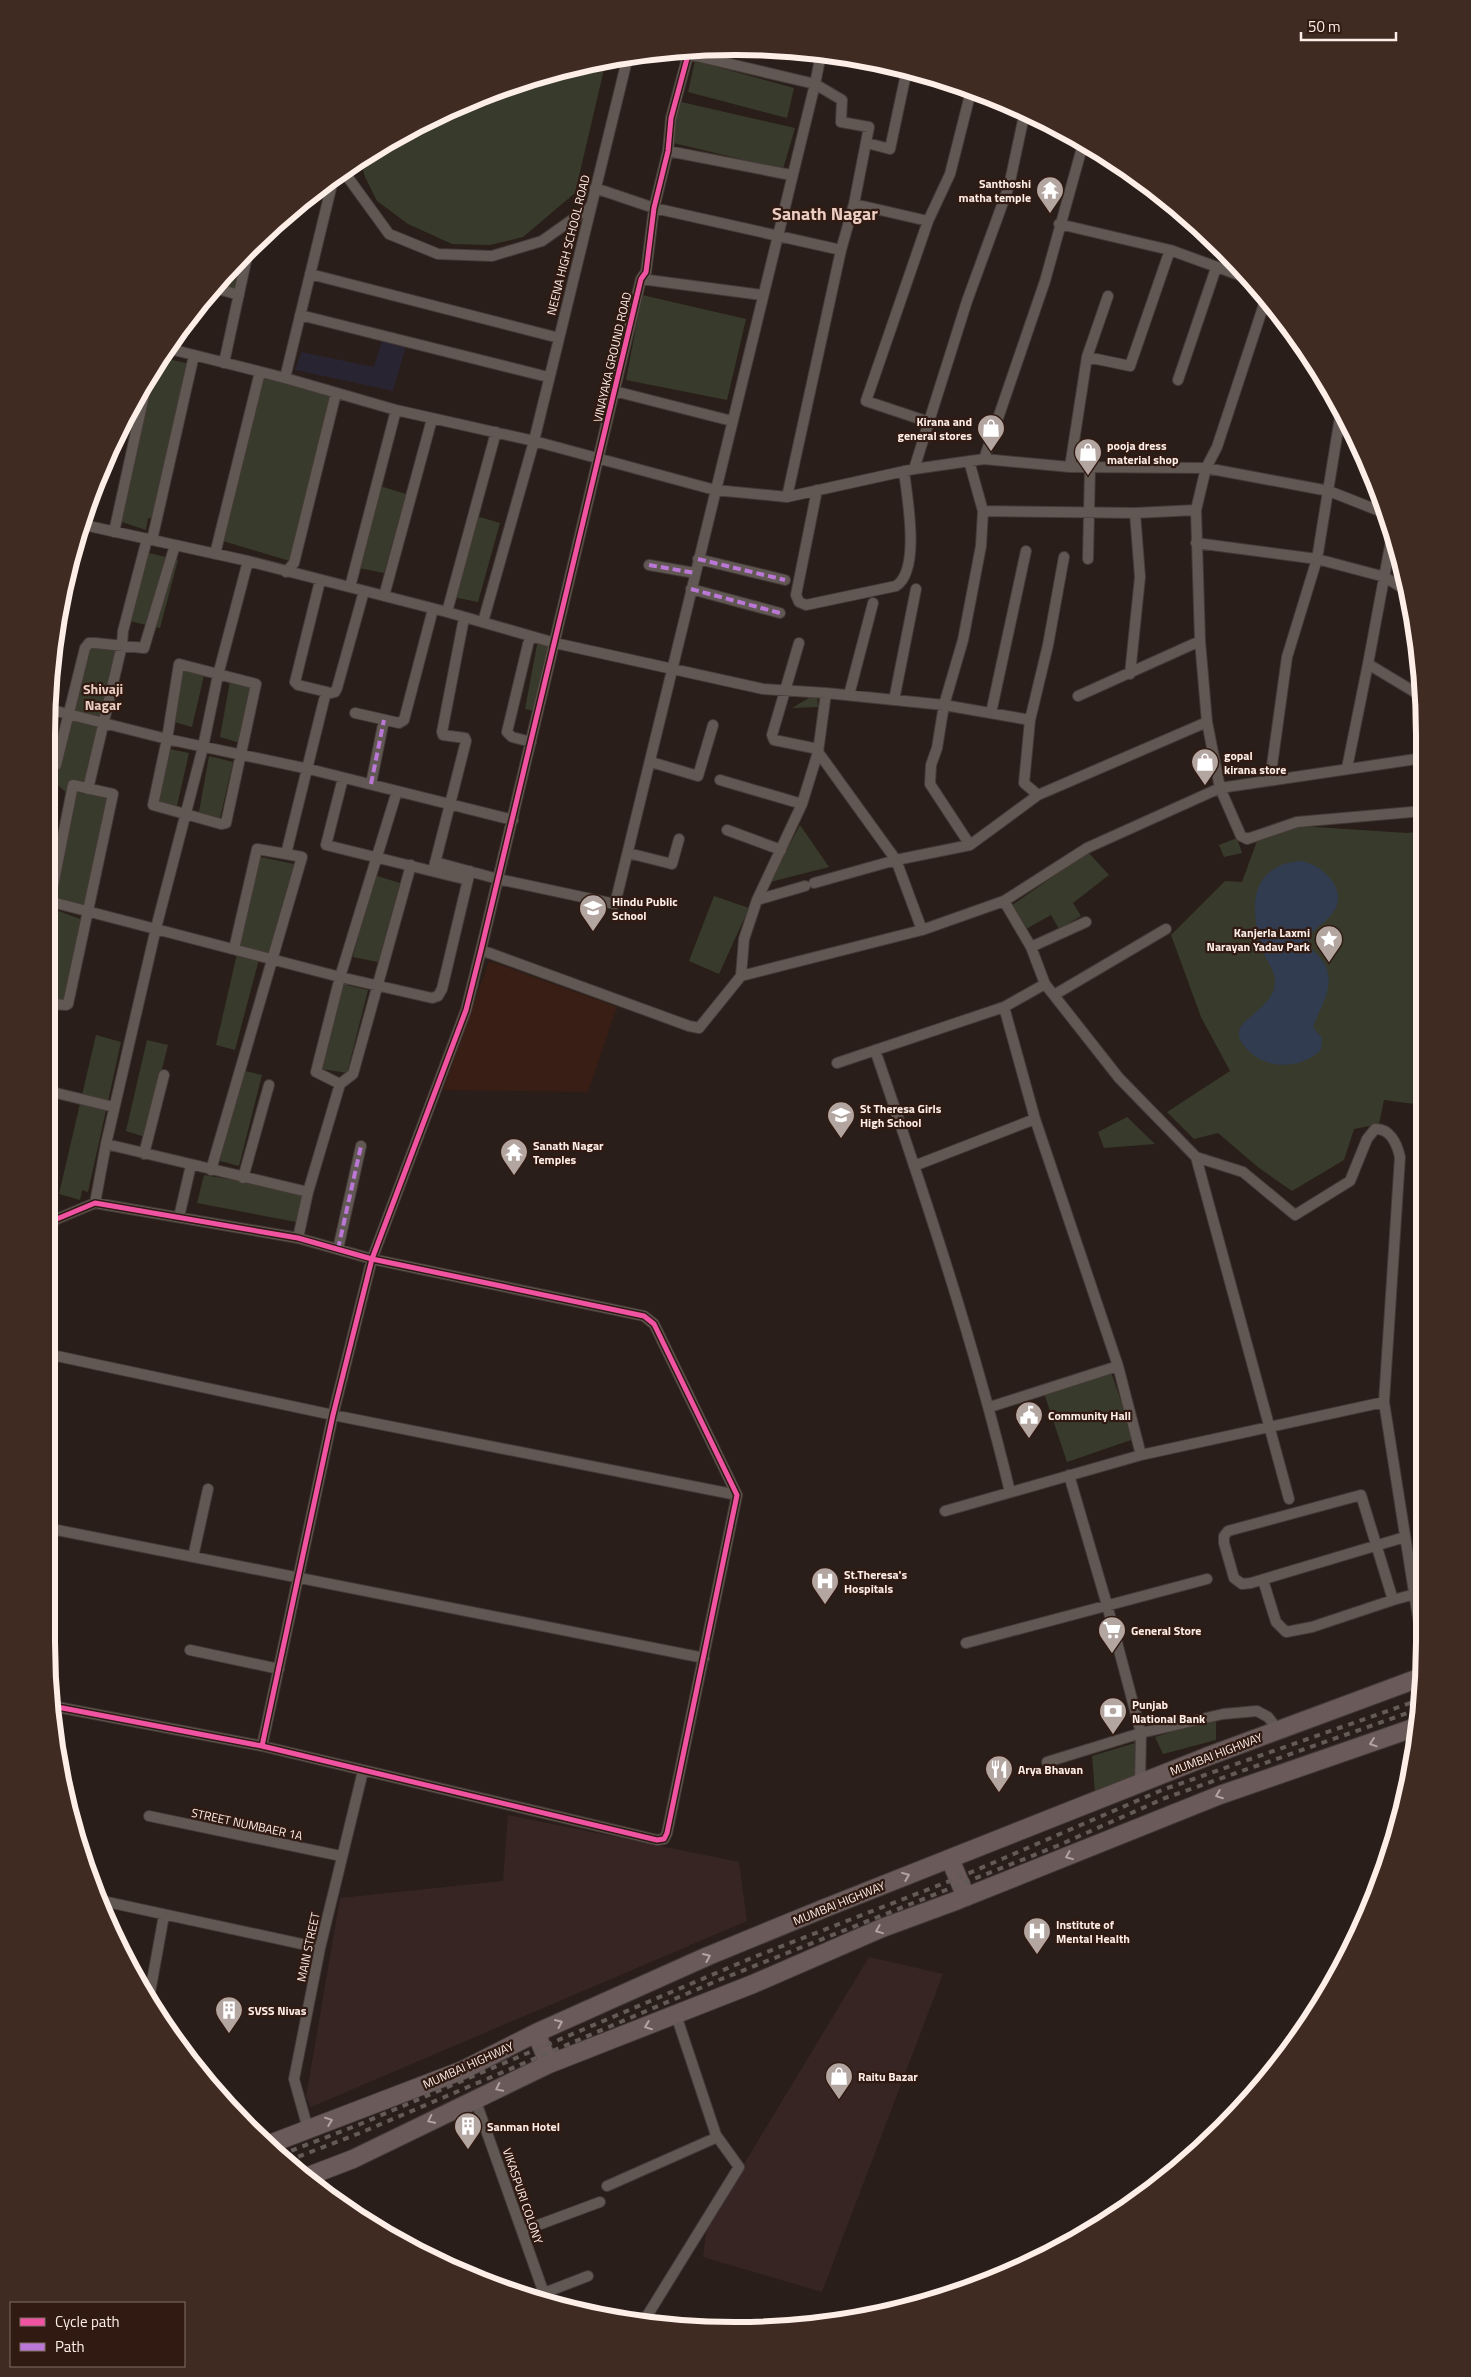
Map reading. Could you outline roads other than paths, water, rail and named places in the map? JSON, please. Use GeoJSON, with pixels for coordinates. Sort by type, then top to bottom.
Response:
{"type":"FeatureCollection","features":[{"type":"Feature","properties":{"kind":"highway","name":"MUMBAI HIGHWAY"},"geometry":{"type":"LineString","coordinates":[[275,2142],[463,2070],[536,2034],[708,1956],[1140,1783],[1415,1679]]}},
{"type":"Feature","properties":{"kind":"highway"},"geometry":{"type":"LineString","coordinates":[[313,2174],[353,2159],[549,2064],[676,2015],[882,1928],[966,1897],[1220,1795],[1410,1729]]}},
{"type":"Feature","properties":{"kind":"highway"},"geometry":{"type":"LineString","coordinates":[[950,1858],[966,1897]]}},
{"type":"Feature","properties":{"kind":"highway"},"geometry":{"type":"LineString","coordinates":[[536,2034],[549,2064]]}},
{"type":"Feature","properties":{"kind":"street","name":"VINAYAKA GROUND ROAD"},"geometry":{"type":"LineString","coordinates":[[262,1746],[333,1415],[372,1259],[466,1010],[513,820],[640,279],[646,272],[654,208],[668,151],[671,118],[688,56]]}},
{"type":"Feature","properties":{"kind":"street"},"geometry":{"type":"LineString","coordinates":[[692,56],[815,84],[842,100],[842,122],[870,128],[854,204],[841,250],[787,497]]}},
{"type":"Feature","properties":{"kind":"street"},"geometry":{"type":"LineString","coordinates":[[343,778],[326,845],[377,856],[411,866],[434,866],[469,875],[498,879],[615,904],[820,61]]}},
{"type":"Feature","properties":{"kind":"street","name":"NEENA HIGH SCHOOL ROAD"},"geometry":{"type":"LineString","coordinates":[[483,622],[534,441],[548,377],[626,64]]}},
{"type":"Feature","properties":{"kind":"street"},"geometry":{"type":"LineString","coordinates":[[867,143],[890,149],[905,76]]}},
{"type":"Feature","properties":{"kind":"street"},"geometry":{"type":"LineString","coordinates":[[929,422],[866,401],[928,221],[950,174],[970,97]]}},
{"type":"Feature","properties":{"kind":"street"},"geometry":{"type":"LineString","coordinates":[[817,490],[796,595],[800,602],[806,605],[896,586],[902,582],[907,568],[911,527],[909,470],[929,422],[967,301],[1009,186],[1023,119]]}},
{"type":"Feature","properties":{"kind":"street"},"geometry":{"type":"LineString","coordinates":[[984,459],[1045,282],[1059,224],[1082,150]]}},
{"type":"Feature","properties":{"kind":"street"},"geometry":{"type":"LineString","coordinates":[[668,151],[792,175]]}},
{"type":"Feature","properties":{"kind":"street"},"geometry":{"type":"LineString","coordinates":[[348,177],[389,234],[438,254],[492,256],[542,241],[590,207]]}},
{"type":"Feature","properties":{"kind":"street"},"geometry":{"type":"LineString","coordinates":[[595,188],[654,208],[841,250]]}},
{"type":"Feature","properties":{"kind":"street"},"geometry":{"type":"LineString","coordinates":[[285,378],[331,189]]}},
{"type":"Feature","properties":{"kind":"street"},"geometry":{"type":"LineString","coordinates":[[854,204],[928,221]]}},
{"type":"Feature","properties":{"kind":"street"},"geometry":{"type":"LineString","coordinates":[[1059,224],[1170,250],[1235,274]]}},
{"type":"Feature","properties":{"kind":"street"},"geometry":{"type":"LineString","coordinates":[[1087,357],[1130,366],[1170,250]]}},
{"type":"Feature","properties":{"kind":"street"},"geometry":{"type":"LineString","coordinates":[[224,363],[246,263]]}},
{"type":"Feature","properties":{"kind":"street"},"geometry":{"type":"LineString","coordinates":[[1178,380],[1216,268]]}},
{"type":"Feature","properties":{"kind":"street"},"geometry":{"type":"LineString","coordinates":[[310,274],[559,338]]}},
{"type":"Feature","properties":{"kind":"street"},"geometry":{"type":"LineString","coordinates":[[640,279],[762,295]]}},
{"type":"Feature","properties":{"kind":"street"},"geometry":{"type":"LineString","coordinates":[[222,290],[239,295]]}},
{"type":"Feature","properties":{"kind":"street"},"geometry":{"type":"LineString","coordinates":[[1070,467],[1087,357],[1108,296]]}},
{"type":"Feature","properties":{"kind":"street"},"geometry":{"type":"LineString","coordinates":[[1263,307],[1217,447],[1206,468],[1196,510],[1200,641],[1207,722],[1220,788],[1244,839],[1297,822],[1416,812]]}},
{"type":"Feature","properties":{"kind":"street"},"geometry":{"type":"LineString","coordinates":[[300,315],[548,377]]}},
{"type":"Feature","properties":{"kind":"street"},"geometry":{"type":"LineString","coordinates":[[175,350],[285,378],[396,410],[534,441],[715,490],[787,497],[909,470],[984,459],[1070,467],[1206,468],[1329,491],[1377,510]]}},
{"type":"Feature","properties":{"kind":"street"},"geometry":{"type":"LineString","coordinates":[[88,789],[122,645],[123,631],[149,539],[194,355]]}},
{"type":"Feature","properties":{"kind":"street"},"geometry":{"type":"LineString","coordinates":[[215,554],[260,372]]}},
{"type":"Feature","properties":{"kind":"street"},"geometry":{"type":"LineString","coordinates":[[614,391],[732,420]]}},
{"type":"Feature","properties":{"kind":"street"},"geometry":{"type":"LineString","coordinates":[[286,572],[294,563],[336,393]]}},
{"type":"Feature","properties":{"kind":"street"},"geometry":{"type":"LineString","coordinates":[[114,532],[143,400]]}},
{"type":"Feature","properties":{"kind":"street"},"geometry":{"type":"LineString","coordinates":[[350,587],[396,410]]}},
{"type":"Feature","properties":{"kind":"street"},"geometry":{"type":"LineString","coordinates":[[384,596],[432,419]]}},
{"type":"Feature","properties":{"kind":"street"},"geometry":{"type":"LineString","coordinates":[[1270,780],[1287,657],[1317,559],[1339,422]]}},
{"type":"Feature","properties":{"kind":"street"},"geometry":{"type":"LineString","coordinates":[[447,612],[496,432]]}},
{"type":"Feature","properties":{"kind":"street"},"geometry":{"type":"LineString","coordinates":[[969,460],[983,511],[981,546],[963,640],[944,705],[937,748],[931,765],[930,784],[970,845]]}},
{"type":"Feature","properties":{"kind":"street"},"geometry":{"type":"LineString","coordinates":[[1088,559],[1090,467]]}},
{"type":"Feature","properties":{"kind":"street"},"geometry":{"type":"LineString","coordinates":[[983,511],[1135,513],[1196,510]]}},
{"type":"Feature","properties":{"kind":"street"},"geometry":{"type":"LineString","coordinates":[[1130,674],[1140,577],[1135,513]]}},
{"type":"Feature","properties":{"kind":"street"},"geometry":{"type":"LineString","coordinates":[[88,526],[248,561],[447,612],[530,636],[763,689],[849,695],[944,705],[1030,720]]}},
{"type":"Feature","properties":{"kind":"street"},"geometry":{"type":"LineString","coordinates":[[1196,543],[1317,559],[1384,577],[1399,586]]}},
{"type":"Feature","properties":{"kind":"street"},"geometry":{"type":"LineString","coordinates":[[56,765],[85,648],[89,643],[144,648],[174,545]]}},
{"type":"Feature","properties":{"kind":"street"},"geometry":{"type":"LineString","coordinates":[[1347,768],[1390,548]]}},
{"type":"Feature","properties":{"kind":"street"},"geometry":{"type":"LineString","coordinates":[[990,713],[1026,551]]}},
{"type":"Feature","properties":{"kind":"street"},"geometry":{"type":"LineString","coordinates":[[1038,795],[1024,783],[1030,720],[1048,645],[1064,557]]}},
{"type":"Feature","properties":{"kind":"street"},"geometry":{"type":"LineString","coordinates":[[698,559],[785,580]]}},
{"type":"Feature","properties":{"kind":"street"},"geometry":{"type":"LineString","coordinates":[[95,1203],[114,1107],[156,928],[248,561]]}},
{"type":"Feature","properties":{"kind":"street"},"geometry":{"type":"LineString","coordinates":[[649,565],[695,573]]}},
{"type":"Feature","properties":{"kind":"street"},"geometry":{"type":"LineString","coordinates":[[320,581],[295,682],[298,685],[326,692],[335,692],[337,688],[364,591]]}},
{"type":"Feature","properties":{"kind":"street"},"geometry":{"type":"LineString","coordinates":[[691,589],[780,613]]}},
{"type":"Feature","properties":{"kind":"street"},"geometry":{"type":"LineString","coordinates":[[894,700],[916,589]]}},
{"type":"Feature","properties":{"kind":"street"},"geometry":{"type":"LineString","coordinates":[[849,695],[873,603]]}},
{"type":"Feature","properties":{"kind":"street"},"geometry":{"type":"LineString","coordinates":[[355,712],[399,723],[404,720],[433,609]]}},
{"type":"Feature","properties":{"kind":"street"},"geometry":{"type":"LineString","coordinates":[[434,866],[466,739],[443,735],[442,732],[464,618]]}},
{"type":"Feature","properties":{"kind":"street"},"geometry":{"type":"LineString","coordinates":[[530,636],[507,732],[512,737],[531,742]]}},
{"type":"Feature","properties":{"kind":"street"},"geometry":{"type":"LineString","coordinates":[[1078,696],[1200,641]]}},
{"type":"Feature","properties":{"kind":"street"},"geometry":{"type":"LineString","coordinates":[[799,643],[773,738],[818,751],[896,860],[922,930]]}},
{"type":"Feature","properties":{"kind":"street"},"geometry":{"type":"LineString","coordinates":[[179,664],[218,675],[256,684],[226,823],[222,824],[152,805],[167,739],[179,664]]}},
{"type":"Feature","properties":{"kind":"street"},"geometry":{"type":"LineString","coordinates":[[1368,664],[1415,692]]}},
{"type":"Feature","properties":{"kind":"street"},"geometry":{"type":"LineString","coordinates":[[286,854],[309,769],[326,692]]}},
{"type":"Feature","properties":{"kind":"street"},"geometry":{"type":"LineString","coordinates":[[481,950],[698,1028],[706,1022],[741,976],[744,939],[757,900],[802,804],[818,751],[826,693]]}},
{"type":"Feature","properties":{"kind":"street"},"geometry":{"type":"LineString","coordinates":[[56,711],[167,739],[309,769],[513,820]]}},
{"type":"Feature","properties":{"kind":"street"},"geometry":{"type":"LineString","coordinates":[[371,784],[384,720]]}},
{"type":"Feature","properties":{"kind":"street"},"geometry":{"type":"LineString","coordinates":[[757,900],[896,860],[970,845],[1038,795],[1207,722]]}},
{"type":"Feature","properties":{"kind":"street"},"geometry":{"type":"LineString","coordinates":[[651,762],[698,776],[713,725]]}},
{"type":"Feature","properties":{"kind":"street"},"geometry":{"type":"LineString","coordinates":[[741,976],[922,930],[1004,901],[1087,848],[1220,788],[1416,759]]}},
{"type":"Feature","properties":{"kind":"street"},"geometry":{"type":"LineString","coordinates":[[720,780],[802,804]]}},
{"type":"Feature","properties":{"kind":"street"},"geometry":{"type":"LineString","coordinates":[[55,876],[73,785],[113,794],[68,1004],[66,1006],[55,1004]]}},
{"type":"Feature","properties":{"kind":"street"},"geometry":{"type":"LineString","coordinates":[[340,1084],[316,1072],[340,977],[397,791]]}},
{"type":"Feature","properties":{"kind":"street"},"geometry":{"type":"LineString","coordinates":[[726,830],[781,850]]}},
{"type":"Feature","properties":{"kind":"street"},"geometry":{"type":"LineString","coordinates":[[628,853],[672,864],[679,839]]}},
{"type":"Feature","properties":{"kind":"street"},"geometry":{"type":"LineString","coordinates":[[211,1170],[302,857],[256,849],[234,949]]}},
{"type":"Feature","properties":{"kind":"street"},"geometry":{"type":"LineString","coordinates":[[298,1238],[308,1192],[340,1084],[353,1074],[411,866]]}},
{"type":"Feature","properties":{"kind":"street"},"geometry":{"type":"LineString","coordinates":[[55,903],[340,977],[432,998],[438,996],[442,989],[469,875]]}},
{"type":"Feature","properties":{"kind":"street"},"geometry":{"type":"LineString","coordinates":[[1004,901],[1031,947],[1045,984],[1123,1083],[1196,1157],[1243,1172],[1295,1215],[1350,1181],[1367,1139],[1375,1129],[1380,1129],[1392,1137],[1400,1157],[1384,1402],[1416,1602]]}},
{"type":"Feature","properties":{"kind":"street"},"geometry":{"type":"LineString","coordinates":[[1031,947],[1086,922]]}},
{"type":"Feature","properties":{"kind":"street"},"geometry":{"type":"LineString","coordinates":[[1054,995],[1166,929]]}},
{"type":"Feature","properties":{"kind":"street"},"geometry":{"type":"LineString","coordinates":[[837,1063],[1004,1007],[1045,984]]}},
{"type":"Feature","properties":{"kind":"street"},"geometry":{"type":"LineString","coordinates":[[1004,1007],[1035,1120],[1118,1366],[1141,1455]]}},
{"type":"Feature","properties":{"kind":"street"},"geometry":{"type":"LineString","coordinates":[[875,1050],[914,1166],[990,1407],[1010,1492]]}},
{"type":"Feature","properties":{"kind":"street"},"geometry":{"type":"LineString","coordinates":[[144,1154],[164,1074]]}},
{"type":"Feature","properties":{"kind":"street"},"geometry":{"type":"LineString","coordinates":[[244,1178],[269,1085]]}},
{"type":"Feature","properties":{"kind":"street"},"geometry":{"type":"LineString","coordinates":[[55,1093],[114,1107]]}},
{"type":"Feature","properties":{"kind":"street"},"geometry":{"type":"LineString","coordinates":[[914,1166],[1035,1120]]}},
{"type":"Feature","properties":{"kind":"street"},"geometry":{"type":"LineString","coordinates":[[106,1144],[191,1166],[308,1192]]}},
{"type":"Feature","properties":{"kind":"street"},"geometry":{"type":"LineString","coordinates":[[338,1249],[361,1146]]}},
{"type":"Feature","properties":{"kind":"street"},"geometry":{"type":"LineString","coordinates":[[1196,1157],[1288,1499]]}},
{"type":"Feature","properties":{"kind":"street"},"geometry":{"type":"LineString","coordinates":[[179,1218],[191,1166]]}},
{"type":"Feature","properties":{"kind":"street"},"geometry":{"type":"LineString","coordinates":[[55,1220],[95,1203],[298,1238],[372,1259],[644,1316],[650,1319],[737,1494],[667,1833],[664,1839],[647,1838],[262,1746],[58,1707]]}},
{"type":"Feature","properties":{"kind":"street"},"geometry":{"type":"LineString","coordinates":[[55,1356],[333,1415],[737,1494]]}},
{"type":"Feature","properties":{"kind":"street"},"geometry":{"type":"LineString","coordinates":[[990,1407],[1118,1366]]}},
{"type":"Feature","properties":{"kind":"street"},"geometry":{"type":"LineString","coordinates":[[945,1511],[1141,1455],[1384,1402]]}},
{"type":"Feature","properties":{"kind":"street"},"geometry":{"type":"LineString","coordinates":[[1069,1475],[1107,1605],[1141,1733],[1140,1783]]}},
{"type":"Feature","properties":{"kind":"street"},"geometry":{"type":"LineString","coordinates":[[193,1557],[208,1489]]}},
{"type":"Feature","properties":{"kind":"street"},"geometry":{"type":"LineString","coordinates":[[1393,1600],[1376,1546],[1361,1495],[1228,1531],[1224,1536],[1224,1543],[1234,1578],[1242,1584],[1263,1580],[1376,1546],[1405,1538]]}},
{"type":"Feature","properties":{"kind":"street"},"geometry":{"type":"LineString","coordinates":[[55,1530],[704,1658]]}},
{"type":"Feature","properties":{"kind":"street"},"geometry":{"type":"LineString","coordinates":[[966,1643],[1207,1579]]}},
{"type":"Feature","properties":{"kind":"street"},"geometry":{"type":"LineString","coordinates":[[1263,1580],[1276,1622],[1286,1632],[1312,1627],[1415,1594]]}},
{"type":"Feature","properties":{"kind":"street"},"geometry":{"type":"LineString","coordinates":[[190,1650],[279,1669]]}},
{"type":"Feature","properties":{"kind":"street"},"geometry":{"type":"LineString","coordinates":[[1047,1762],[1141,1733],[1223,1714],[1257,1711],[1268,1717],[1279,1730]]}},
{"type":"Feature","properties":{"kind":"street","name":"MAIN STREET"},"geometry":{"type":"LineString","coordinates":[[308,2130],[294,2079],[320,1948],[363,1771]]}},
{"type":"Feature","properties":{"kind":"street","name":"STREET NUMBAER 1A"},"geometry":{"type":"LineString","coordinates":[[148,1816],[341,1856]]}},
{"type":"Feature","properties":{"kind":"street"},"geometry":{"type":"LineString","coordinates":[[107,1902],[320,1948]]}},
{"type":"Feature","properties":{"kind":"street"},"geometry":{"type":"LineString","coordinates":[[151,1989],[164,1915]]}},
{"type":"Feature","properties":{"kind":"street"},"geometry":{"type":"LineString","coordinates":[[647,2316],[740,2168],[716,2135],[676,2015]]}},
{"type":"Feature","properties":{"kind":"street","name":"VIKASPURI COLONY"},"geometry":{"type":"LineString","coordinates":[[475,2099],[545,2295]]}},
{"type":"Feature","properties":{"kind":"street"},"geometry":{"type":"LineString","coordinates":[[607,2186],[713,2139],[716,2135]]}},
{"type":"Feature","properties":{"kind":"street"},"geometry":{"type":"LineString","coordinates":[[522,2231],[600,2202]]}},
{"type":"Feature","properties":{"kind":"street"},"geometry":{"type":"LineString","coordinates":[[548,2296],[588,2276]]}},
{"type":"Feature","properties":{"kind":"water"},"geometry":{"type":"Polygon","coordinates":[[[1299,861],[1314,865],[1328,876],[1337,889],[1338,897],[1334,911],[1313,932],[1309,940],[1312,948],[1326,967],[1328,976],[1327,993],[1313,1027],[1322,1038],[1321,1050],[1313,1057],[1293,1064],[1273,1064],[1254,1055],[1246,1048],[1239,1036],[1239,1031],[1244,1022],[1267,1001],[1275,983],[1274,975],[1265,956],[1256,925],[1256,896],[1261,883],[1269,873],[1281,865],[1299,861]]]}},
{"type":"Feature","properties":{"kind":"railway"},"geometry":{"type":"LineString","coordinates":[[286,2153],[358,2125],[754,1957],[960,1877],[1162,1790],[1413,1702]]}},
{"type":"Feature","properties":{"kind":"railway"},"geometry":{"type":"LineString","coordinates":[[294,2158],[360,2133],[719,1980],[1057,1846],[1165,1798],[1412,1711]]}},
{"type":"Feature","properties":{"kind":"place","name":"Santhoshi matha temple"},"geometry":{"type":"Point","coordinates":[1050,214]}},
{"type":"Feature","properties":{"kind":"place","name":"Kirana and general stores"},"geometry":{"type":"Point","coordinates":[991,452]}},
{"type":"Feature","properties":{"kind":"place","name":"pooja dress material shop"},"geometry":{"type":"Point","coordinates":[1088,476]}},
{"type":"Feature","properties":{"kind":"place","name":"gopal kirana store"},"geometry":{"type":"Point","coordinates":[1205,786]}},
{"type":"Feature","properties":{"kind":"place","name":"Hindu Public School"},"geometry":{"type":"Point","coordinates":[593,932]}},
{"type":"Feature","properties":{"kind":"place","name":"Kanjerla Laxmi Narayan Yadav Park"},"geometry":{"type":"Point","coordinates":[1329,963]}},
{"type":"Feature","properties":{"kind":"place","name":"St Theresa Girls High School"},"geometry":{"type":"Point","coordinates":[841,1139]}},
{"type":"Feature","properties":{"kind":"place","name":"Sanath Nagar Temples"},"geometry":{"type":"Point","coordinates":[514,1176]}},
{"type":"Feature","properties":{"kind":"place","name":"Community Hall"},"geometry":{"type":"Point","coordinates":[1029,1439]}},
{"type":"Feature","properties":{"kind":"place","name":"St.Theresa's Hospitals"},"geometry":{"type":"Point","coordinates":[825,1605]}},
{"type":"Feature","properties":{"kind":"place","name":"General Store"},"geometry":{"type":"Point","coordinates":[1112,1654]}},
{"type":"Feature","properties":{"kind":"place","name":"Punjab National Bank"},"geometry":{"type":"Point","coordinates":[1113,1735]}},
{"type":"Feature","properties":{"kind":"place","name":"Arya Bhavan"},"geometry":{"type":"Point","coordinates":[999,1793]}},
{"type":"Feature","properties":{"kind":"place","name":"Institute of Mental Health"},"geometry":{"type":"Point","coordinates":[1037,1955]}},
{"type":"Feature","properties":{"kind":"place","name":"SVSS Nivas"},"geometry":{"type":"Point","coordinates":[229,2034]}},
{"type":"Feature","properties":{"kind":"place","name":"Raitu Bazar"},"geometry":{"type":"Point","coordinates":[839,2100]}},
{"type":"Feature","properties":{"kind":"place","name":"Sanman Hotel"},"geometry":{"type":"Point","coordinates":[468,2150]}},
{"type":"Feature","properties":{"kind":"district","name":"Sanath Nagar"},"geometry":{"type":"Point","coordinates":[825,213]}},
{"type":"Feature","properties":{"kind":"district","name":"Shivaji Nagar"},"geometry":{"type":"Point","coordinates":[103,696]}}]}
